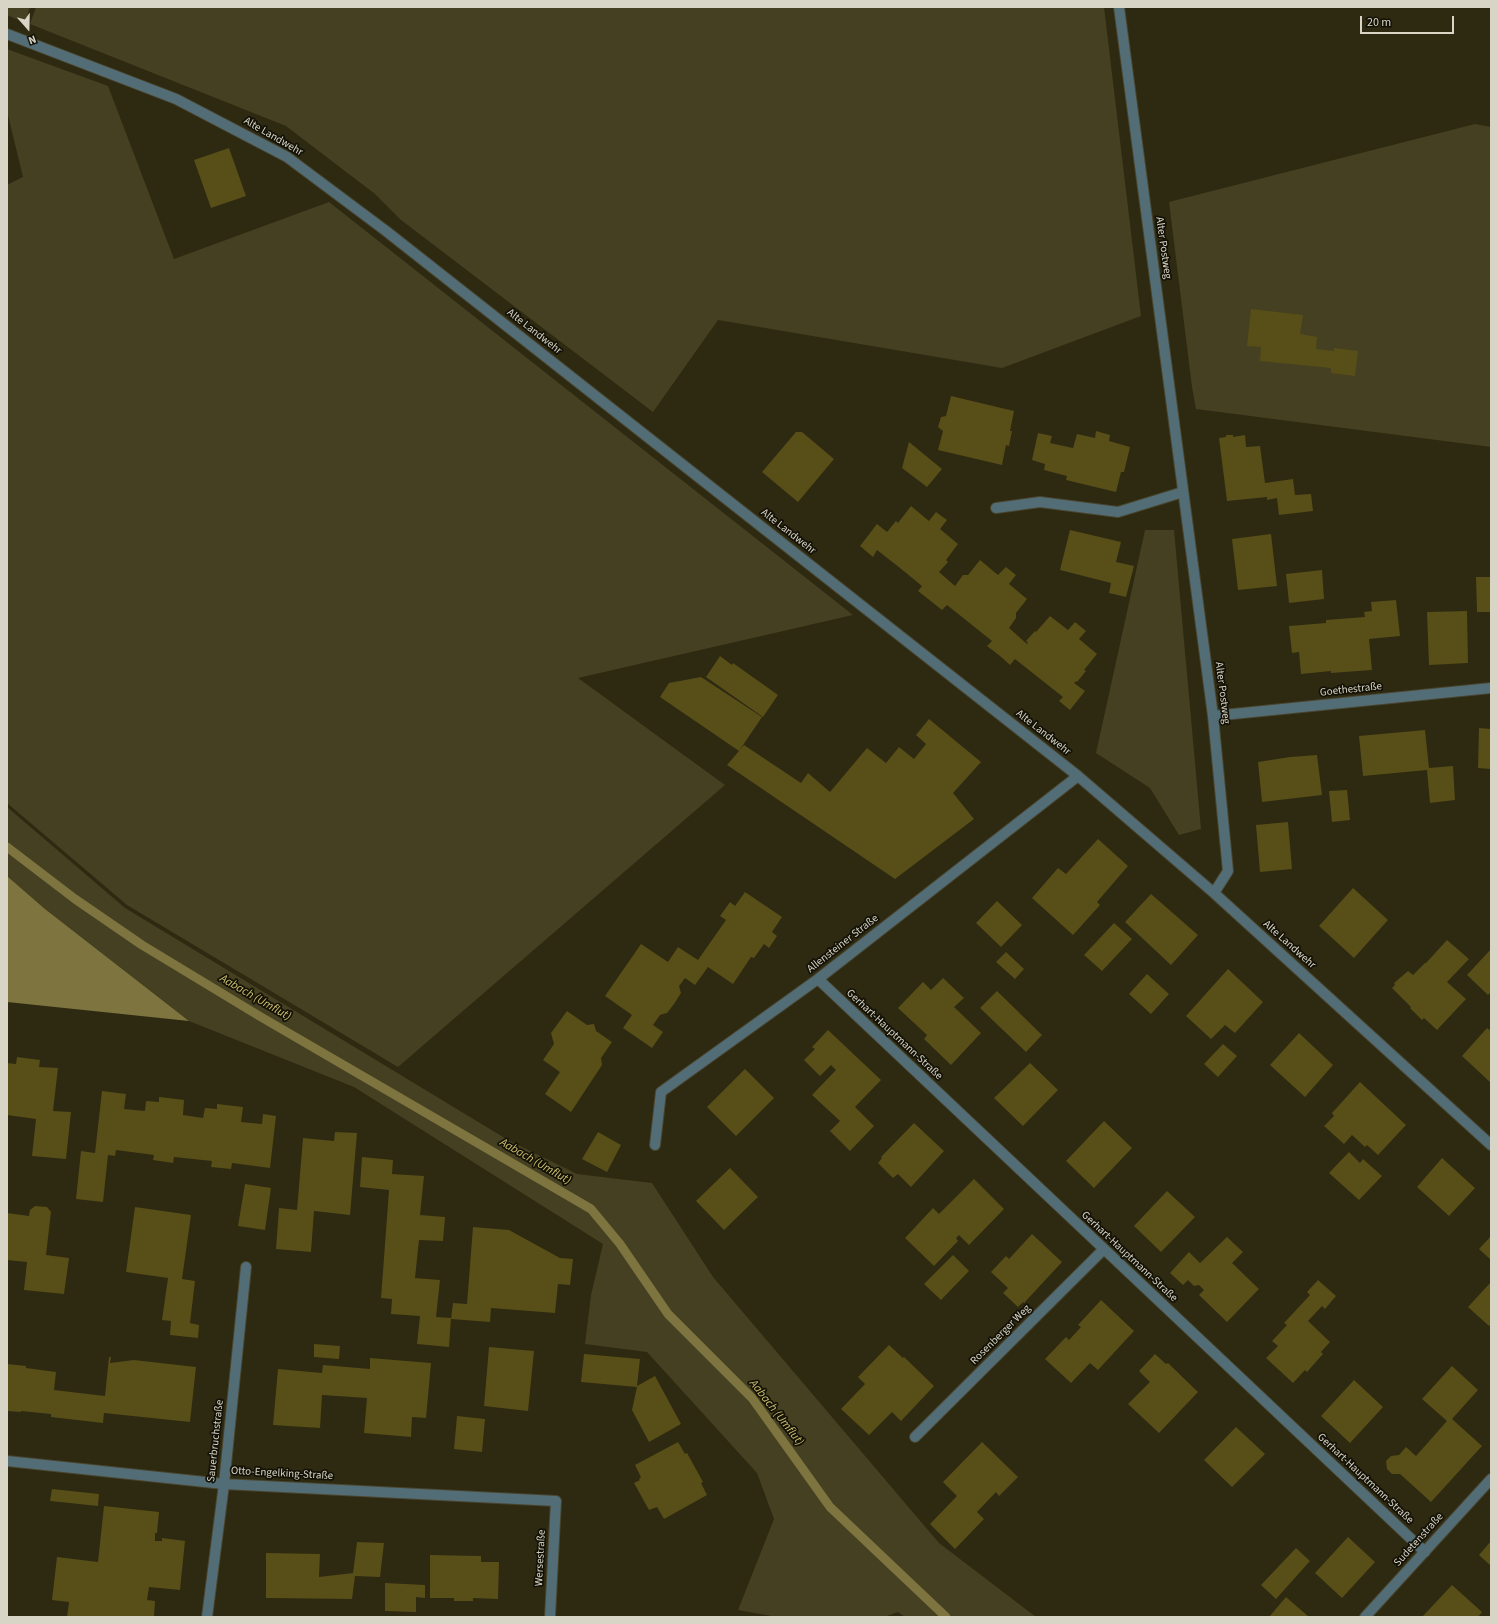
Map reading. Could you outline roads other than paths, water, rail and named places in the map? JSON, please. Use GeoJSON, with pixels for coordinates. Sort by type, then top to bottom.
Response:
{"type":"FeatureCollection","features":[{"type":"Feature","properties":{"kind":"street","name":"Alter Postweg"},"geometry":{"type":"LineString","coordinates":[[1119,7],[1213,716],[1228,871],[1214,893]]}},
{"type":"Feature","properties":{"kind":"street","name":"Alte Landwehr"},"geometry":{"type":"LineString","coordinates":[[7,34],[176,99],[287,156],[386,231],[1078,776],[1214,893],[1491,1145]]}},
{"type":"Feature","properties":{"kind":"street"},"geometry":{"type":"LineString","coordinates":[[996,508],[1040,502],[1118,512],[1183,492]]}},
{"type":"Feature","properties":{"kind":"street","name":"Goethestraße"},"geometry":{"type":"LineString","coordinates":[[1213,716],[1491,688]]}},
{"type":"Feature","properties":{"kind":"street","name":"Allensteiner Straße"},"geometry":{"type":"LineString","coordinates":[[655,1145],[661,1092],[818,980],[1078,776]]}},
{"type":"Feature","properties":{"kind":"street","name":"Gerhart-Hauptmann-Straße"},"geometry":{"type":"LineString","coordinates":[[818,980],[1425,1552]]}},
{"type":"Feature","properties":{"kind":"street","name":"Rosenberger Weg"},"geometry":{"type":"LineString","coordinates":[[915,1438],[1104,1250]]}},
{"type":"Feature","properties":{"kind":"street","name":"Sauerbruchstraße"},"geometry":{"type":"LineString","coordinates":[[207,1617],[224,1484],[246,1267]]}},
{"type":"Feature","properties":{"kind":"street","name":"Otto-Engelking-Straße"},"geometry":{"type":"LineString","coordinates":[[7,1461],[224,1484],[556,1501]]}},
{"type":"Feature","properties":{"kind":"street","name":"Sudetenstraße"},"geometry":{"type":"LineString","coordinates":[[1365,1617],[1491,1479]]}},
{"type":"Feature","properties":{"kind":"street","name":"Wersestraße"},"geometry":{"type":"LineString","coordinates":[[550,1617],[556,1501]]}},
{"type":"Feature","properties":{"kind":"waterway","name":"Aabach (Umflut)"},"geometry":{"type":"LineString","coordinates":[[7,847],[75,899],[142,945],[261,1017],[591,1209],[620,1244],[668,1314],[752,1398],[830,1507],[946,1617]]}}]}
